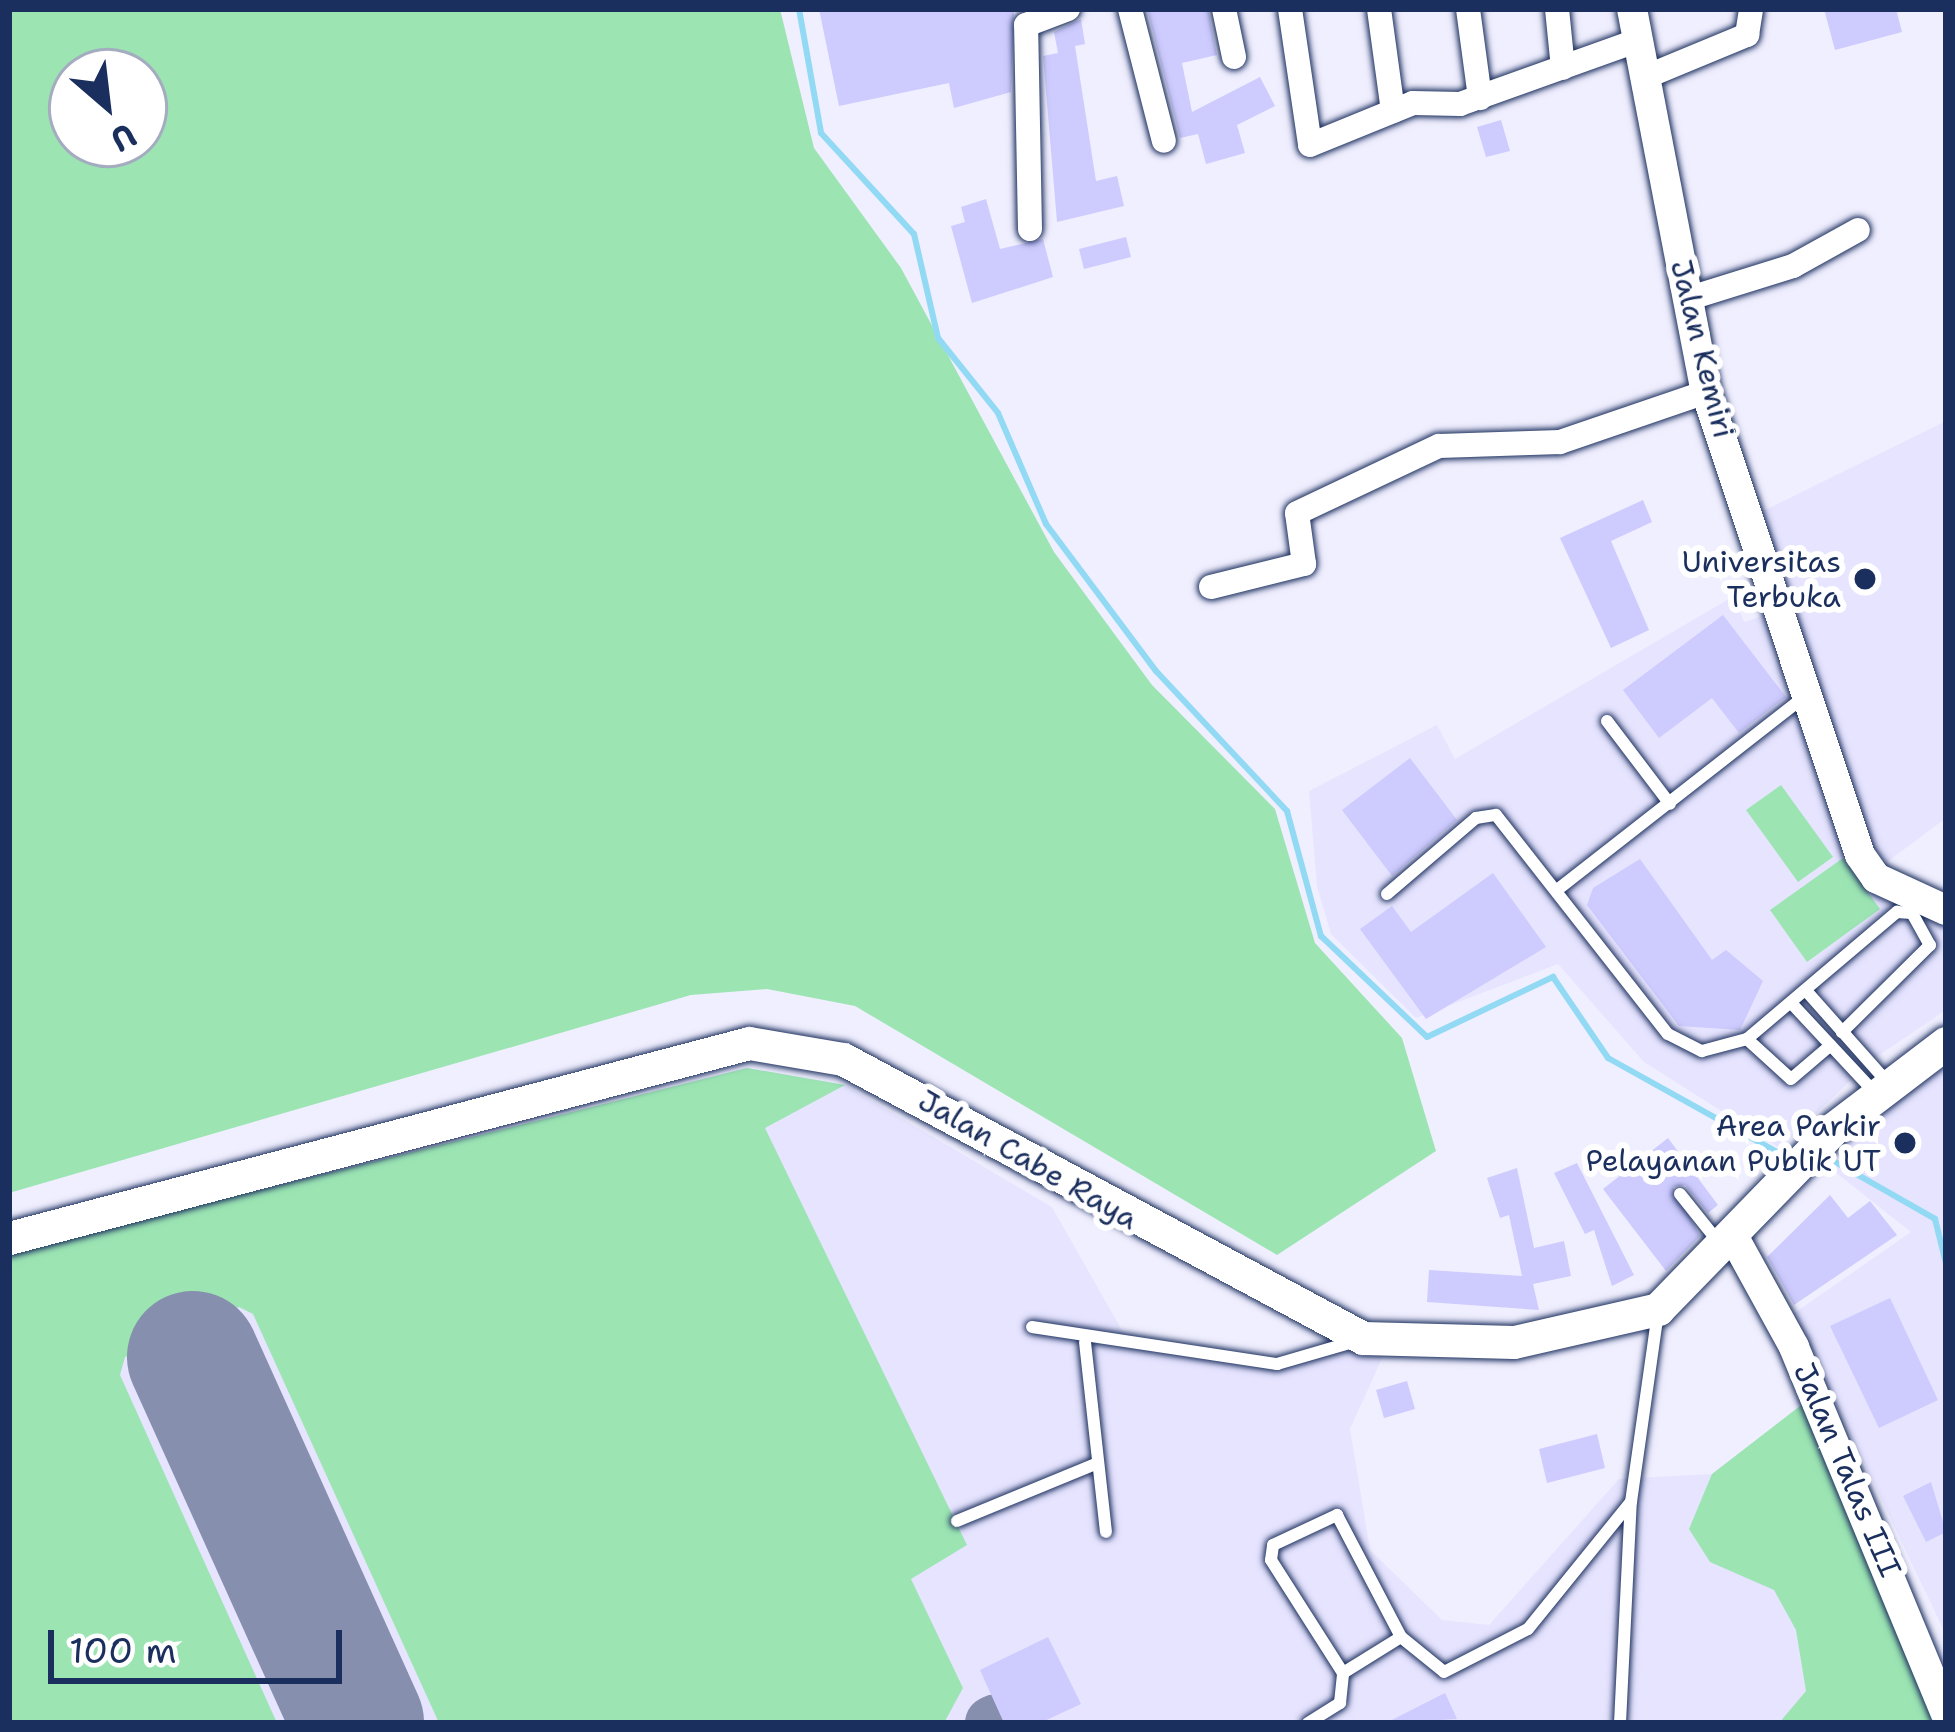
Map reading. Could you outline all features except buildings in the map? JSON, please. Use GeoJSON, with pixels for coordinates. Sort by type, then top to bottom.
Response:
{"type":"FeatureCollection","features":[{"type":"Feature","properties":{"kind":"main road"},"geometry":{"type":"LineString","coordinates":[[1658,1309],[1833,1130],[1881,1088],[1946,1043]]}},
{"type":"Feature","properties":{"kind":"main road","name":"Jalan Cabe Raya"},"geometry":{"type":"LineString","coordinates":[[9,1238],[681,1053],[794,1046],[895,1084],[1252,1287],[1363,1338],[1514,1342],[1658,1309]]}},
{"type":"Feature","properties":{"kind":"street"},"geometry":{"type":"LineString","coordinates":[[1030,229],[1026,25],[1068,9]]}},
{"type":"Feature","properties":{"kind":"street"},"geometry":{"type":"LineString","coordinates":[[1130,9],[1165,141]]}},
{"type":"Feature","properties":{"kind":"street"},"geometry":{"type":"LineString","coordinates":[[1224,9],[1234,57]]}},
{"type":"Feature","properties":{"kind":"street"},"geometry":{"type":"LineString","coordinates":[[1290,9],[1310,145],[1393,111],[1480,98],[1636,41]]}},
{"type":"Feature","properties":{"kind":"street"},"geometry":{"type":"LineString","coordinates":[[1379,9],[1393,111]]}},
{"type":"Feature","properties":{"kind":"street"},"geometry":{"type":"LineString","coordinates":[[1468,9],[1480,98]]}},
{"type":"Feature","properties":{"kind":"street"},"geometry":{"type":"LineString","coordinates":[[1557,9],[1563,68]]}},
{"type":"Feature","properties":{"kind":"street","name":"Jalan Kemiri"},"geometry":{"type":"LineString","coordinates":[[1632,9],[1706,392],[1866,867],[1946,910]]}},
{"type":"Feature","properties":{"kind":"street"},"geometry":{"type":"LineString","coordinates":[[1642,78],[1748,35],[1750,9]]}},
{"type":"Feature","properties":{"kind":"street"},"geometry":{"type":"LineString","coordinates":[[1687,299],[1793,266],[1858,230]]}},
{"type":"Feature","properties":{"kind":"street"},"geometry":{"type":"LineString","coordinates":[[1211,587],[1304,564],[1297,512],[1439,446],[1560,442],[1706,392]]}},
{"type":"Feature","properties":{"kind":"street","name":"Jalan Talas III"},"geometry":{"type":"LineString","coordinates":[[1726,1240],[1794,1347],[1946,1714]]}},
{"type":"Feature","properties":{"kind":"lane"},"geometry":{"type":"LineString","coordinates":[[1557,890],[1809,694]]}},
{"type":"Feature","properties":{"kind":"lane"},"geometry":{"type":"LineString","coordinates":[[1607,721],[1670,804]]}},
{"type":"Feature","properties":{"kind":"lane"},"geometry":{"type":"LineString","coordinates":[[1387,894],[1485,812],[1557,890],[1668,1034],[1702,1051],[1747,1039],[1794,1006],[1897,912],[1928,930],[1930,945],[1842,1032]]}},
{"type":"Feature","properties":{"kind":"lane"},"geometry":{"type":"LineString","coordinates":[[1808,994],[1881,1088]]}},
{"type":"Feature","properties":{"kind":"lane"},"geometry":{"type":"LineString","coordinates":[[1794,1006],[1831,1046],[1881,1088]]}},
{"type":"Feature","properties":{"kind":"lane"},"geometry":{"type":"LineString","coordinates":[[1747,1039],[1791,1079],[1831,1046]]}},
{"type":"Feature","properties":{"kind":"lane"},"geometry":{"type":"LineString","coordinates":[[1680,1194],[1726,1240]]}},
{"type":"Feature","properties":{"kind":"lane"},"geometry":{"type":"LineString","coordinates":[[1621,1723],[1631,1502],[1658,1309]]}},
{"type":"Feature","properties":{"kind":"lane"},"geometry":{"type":"LineString","coordinates":[[1032,1327],[1085,1342],[1277,1364],[1363,1338]]}},
{"type":"Feature","properties":{"kind":"lane"},"geometry":{"type":"LineString","coordinates":[[1085,1342],[1106,1532]]}},
{"type":"Feature","properties":{"kind":"lane"},"geometry":{"type":"LineString","coordinates":[[957,1521],[1095,1464]]}},
{"type":"Feature","properties":{"kind":"lane"},"geometry":{"type":"LineString","coordinates":[[1308,1723],[1340,1702],[1343,1673],[1271,1560],[1274,1545],[1336,1515],[1401,1637],[1444,1672],[1496,1652],[1554,1602],[1631,1502]]}},
{"type":"Feature","properties":{"kind":"lane"},"geometry":{"type":"LineString","coordinates":[[1343,1673],[1401,1637]]}},
{"type":"Feature","properties":{"kind":"shaded area","name":"Universitas Terbuka"},"geometry":{"type":"Polygon","coordinates":[[[1946,421],[1946,818],[1887,862],[1870,844],[1761,512],[1946,421]]]}},
{"type":"Feature","properties":{"kind":"shaded area"},"geometry":{"type":"Polygon","coordinates":[[[1734,596],[1744,622],[1765,615],[1854,867],[1946,924],[1946,1010],[1872,1060],[1780,1148],[1644,1062],[1558,964],[1416,1018],[1331,934],[1317,886],[1309,791],[1437,725],[1455,759],[1734,596]]]}},
{"type":"Feature","properties":{"kind":"shaded area"},"geometry":{"type":"Polygon","coordinates":[[[1946,1057],[1946,1635],[1793,1314],[1911,1232],[1825,1164],[1946,1057]]]}},
{"type":"Feature","properties":{"kind":"shaded area"},"geometry":{"type":"Polygon","coordinates":[[[747,1068],[845,1085],[1052,1207],[1128,1341],[1286,1360],[1346,1341],[1383,1356],[1350,1429],[1370,1550],[1442,1620],[1489,1625],[1619,1479],[1712,1474],[1813,1396],[1946,1723],[9,1723],[9,1253],[747,1068]]]}},
{"type":"Feature","properties":{"kind":"green space"},"geometry":{"type":"Polygon","coordinates":[[[9,9],[780,9],[814,148],[901,268],[1054,552],[1152,685],[1275,809],[1315,943],[1402,1038],[1436,1151],[1277,1255],[855,1006],[767,989],[691,995],[9,1193],[9,9]]]}},
{"type":"Feature","properties":{"kind":"green space"},"geometry":{"type":"Polygon","coordinates":[[[1781,785],[1833,857],[1798,882],[1746,810],[1781,785]]]}},
{"type":"Feature","properties":{"kind":"green space"},"geometry":{"type":"Polygon","coordinates":[[[1843,858],[1880,909],[1807,962],[1770,910],[1843,858]]]}},
{"type":"Feature","properties":{"kind":"green space"},"geometry":{"type":"Polygon","coordinates":[[[747,1068],[845,1085],[765,1128],[967,1545],[911,1579],[963,1688],[944,1723],[439,1723],[253,1314],[239,1307],[125,1357],[120,1375],[277,1723],[9,1723],[9,1253],[747,1068]]]}},
{"type":"Feature","properties":{"kind":"green space"},"geometry":{"type":"Polygon","coordinates":[[[1813,1396],[1946,1723],[1779,1723],[1806,1691],[1796,1630],[1774,1590],[1710,1562],[1689,1529],[1712,1474],[1813,1396]]]}},
{"type":"Feature","properties":{"kind":"waterway"},"geometry":{"type":"LineString","coordinates":[[799,9],[821,133],[914,234],[938,338],[998,413],[1046,524],[1156,671],[1287,811],[1321,936],[1427,1037],[1553,977],[1608,1058],[1786,1157]]}},
{"type":"Feature","properties":{"kind":"waterway"},"geometry":{"type":"LineString","coordinates":[[1823,1155],[1935,1219],[1946,1263]]}},
{"type":"Feature","properties":{"kind":"taxiway"},"geometry":{"type":"LineString","coordinates":[[992,1723],[996,1721]]}},
{"type":"Feature","properties":{"kind":"runway"},"geometry":{"type":"LineString","coordinates":[[193,1357],[358,1723]]}},
{"type":"Feature","properties":{"kind":"place","name":"Universitas Terbuka"},"geometry":{"type":"Point","coordinates":[1865,579]}},
{"type":"Feature","properties":{"kind":"place","name":"Area Parkir Pelayanan Publik UT"},"geometry":{"type":"Point","coordinates":[1905,1143]}}]}
